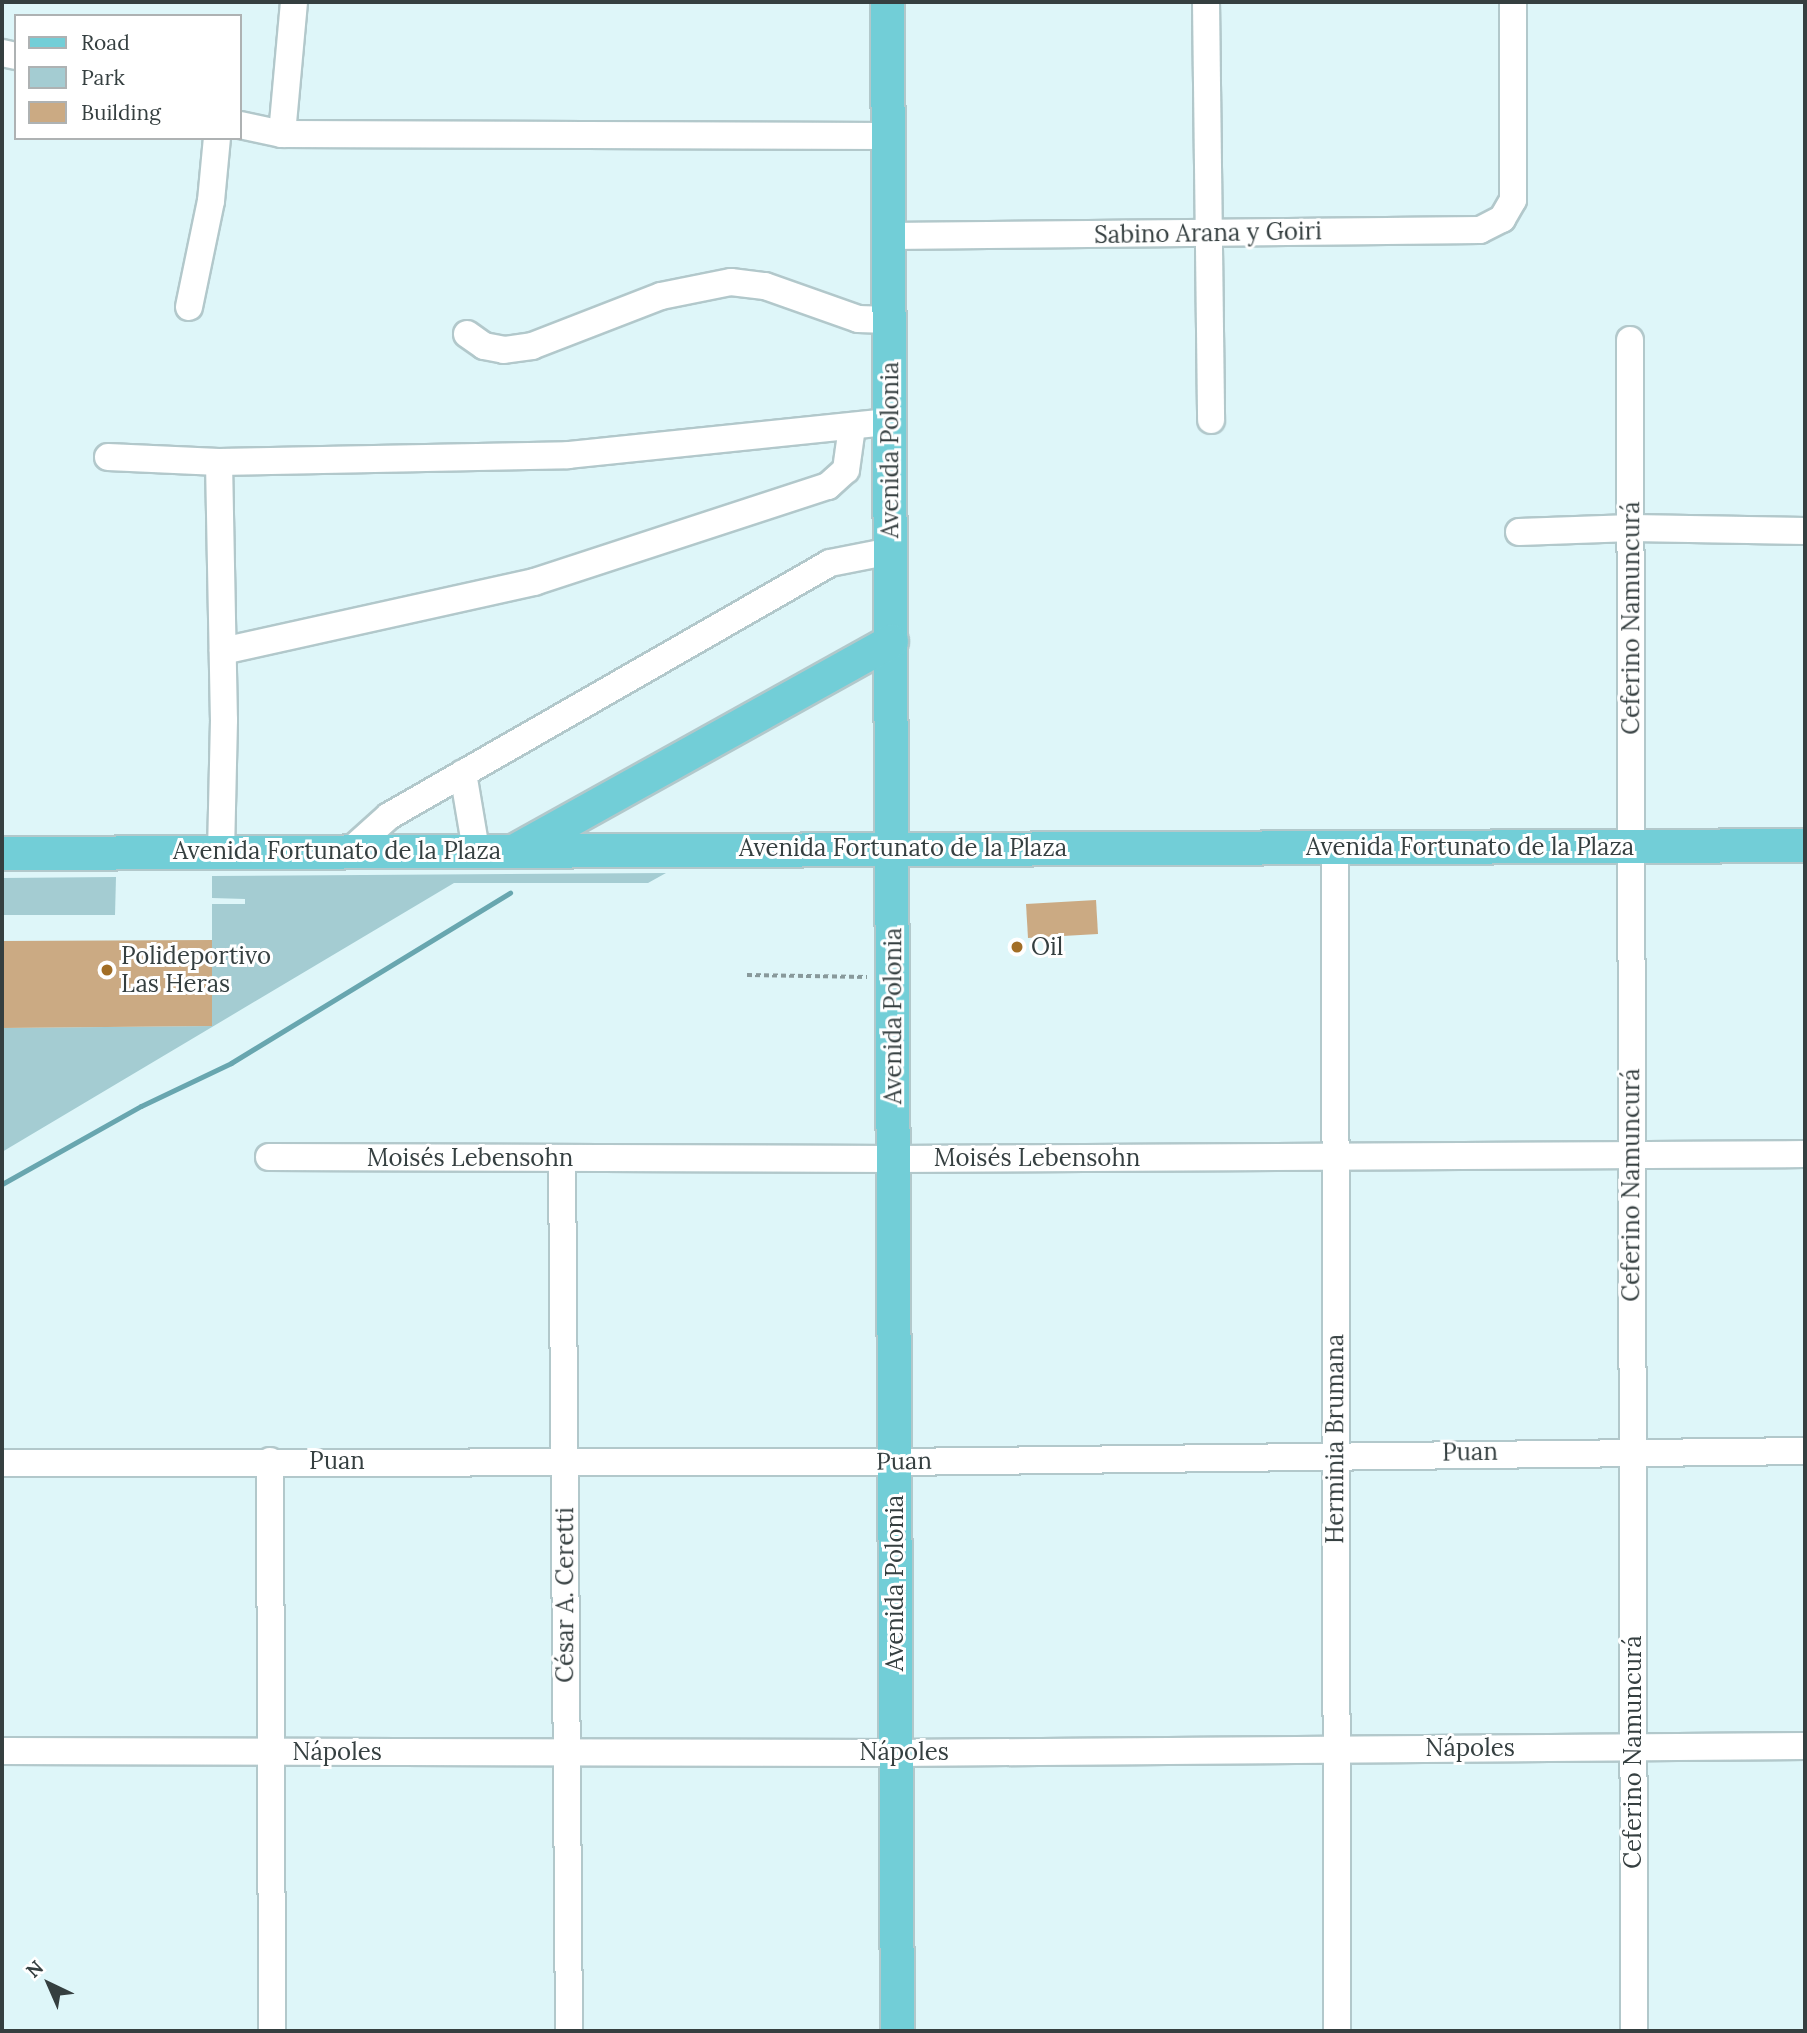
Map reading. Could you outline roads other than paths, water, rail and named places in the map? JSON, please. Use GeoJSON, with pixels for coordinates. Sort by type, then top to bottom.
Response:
{"type":"FeatureCollection","features":[{"type":"Feature","properties":{"kind":"main road","name":"Avenida Polonia"},"geometry":{"type":"LineString","coordinates":[[887,2],[897,2031]]}},
{"type":"Feature","properties":{"kind":"main road"},"geometry":{"type":"LineString","coordinates":[[515,850],[891,641]]}},
{"type":"Feature","properties":{"kind":"main road","name":"Avenida Fortunato de la Plaza"},"geometry":{"type":"LineString","coordinates":[[2,853],[1805,845]]}},
{"type":"Feature","properties":{"kind":"street"},"geometry":{"type":"LineString","coordinates":[[282,134],[295,2]]}},
{"type":"Feature","properties":{"kind":"street"},"geometry":{"type":"LineString","coordinates":[[1206,2],[1210,420]]}},
{"type":"Feature","properties":{"kind":"street","name":"Sabino Arana y Goiri"},"geometry":{"type":"LineString","coordinates":[[889,236],[1480,230],[1502,219],[1513,200],[1513,2]]}},
{"type":"Feature","properties":{"kind":"street"},"geometry":{"type":"LineString","coordinates":[[242,125],[282,134],[888,136]]}},
{"type":"Feature","properties":{"kind":"street"},"geometry":{"type":"LineString","coordinates":[[189,307],[211,201],[217,140]]}},
{"type":"Feature","properties":{"kind":"street"},"geometry":{"type":"LineString","coordinates":[[467,334],[485,346],[531,346],[661,296],[731,282],[765,286],[858,318],[889,320]]}},
{"type":"Feature","properties":{"kind":"street","name":"Ceferino Namuncurá"},"geometry":{"type":"LineString","coordinates":[[1630,340],[1632,528],[1629,846],[1634,2031]]}},
{"type":"Feature","properties":{"kind":"street"},"geometry":{"type":"LineString","coordinates":[[108,457],[219,463],[618,452],[890,422]]}},
{"type":"Feature","properties":{"kind":"street"},"geometry":{"type":"LineString","coordinates":[[223,651],[534,582],[828,486],[846,470],[852,426]]}},
{"type":"Feature","properties":{"kind":"street"},"geometry":{"type":"LineString","coordinates":[[219,463],[223,651],[221,851]]}},
{"type":"Feature","properties":{"kind":"street"},"geometry":{"type":"LineString","coordinates":[[1519,532],[1632,528],[1805,531]]}},
{"type":"Feature","properties":{"kind":"street"},"geometry":{"type":"LineString","coordinates":[[350,851],[389,816],[830,563],[891,551]]}},
{"type":"Feature","properties":{"kind":"street"},"geometry":{"type":"LineString","coordinates":[[463,773],[477,850]]}},
{"type":"Feature","properties":{"kind":"street","name":"Herminia Brumana"},"geometry":{"type":"LineString","coordinates":[[1335,848],[1337,2031]]}},
{"type":"Feature","properties":{"kind":"street","name":"Moisés Lebensohn"},"geometry":{"type":"LineString","coordinates":[[269,1157],[894,1159],[1805,1154]]}},
{"type":"Feature","properties":{"kind":"street","name":"César A. Ceretti"},"geometry":{"type":"LineString","coordinates":[[562,1159],[569,2031]]}},
{"type":"Feature","properties":{"kind":"street","name":"Puan"},"geometry":{"type":"LineString","coordinates":[[2,1463],[895,1462],[1632,1450],[1805,1451]]}},
{"type":"Feature","properties":{"kind":"street"},"geometry":{"type":"LineString","coordinates":[[270,1461],[272,2031]]}},
{"type":"Feature","properties":{"kind":"street","name":"Nápoles"},"geometry":{"type":"LineString","coordinates":[[2,1751],[896,1753],[1805,1746]]}},
{"type":"Feature","properties":{"kind":"waterway"},"geometry":{"type":"LineString","coordinates":[[2,1184],[141,1106],[231,1063],[510,893]]}},
{"type":"Feature","properties":{"kind":"place","name":"Oil"},"geometry":{"type":"Point","coordinates":[1017,947]}},
{"type":"Feature","properties":{"kind":"place","name":"Polideportivo Las Heras"},"geometry":{"type":"Point","coordinates":[107,970]}}]}
